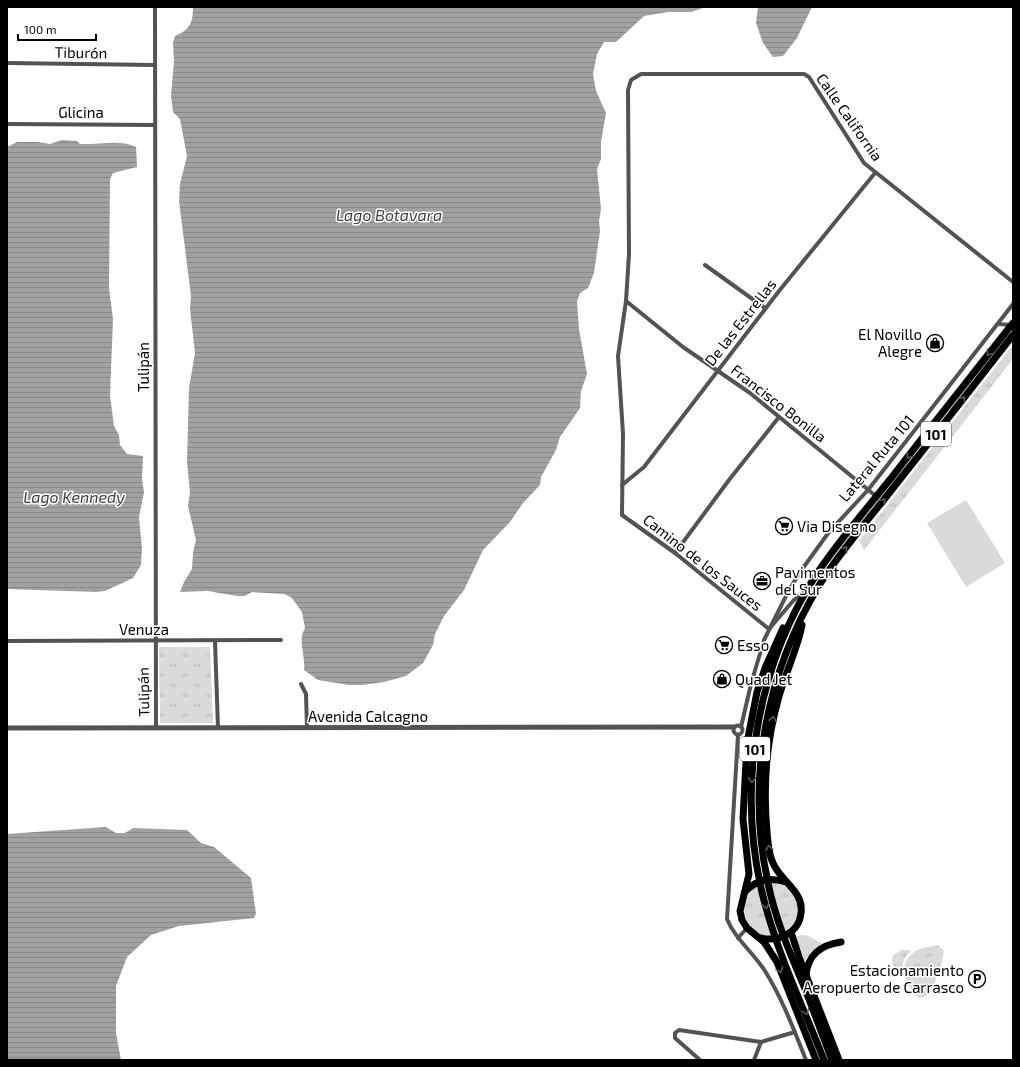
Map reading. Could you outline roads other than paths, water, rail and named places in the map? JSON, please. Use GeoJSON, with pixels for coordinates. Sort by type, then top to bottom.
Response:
{"type":"FeatureCollection","features":[{"type":"Feature","properties":{"kind":"highway","name":"101"},"geometry":{"type":"LineString","coordinates":[[832,1060],[768,912],[761,867],[752,830],[752,792],[759,718],[776,657],[791,621],[810,586],[836,547],[1012,324]]}},
{"type":"Feature","properties":{"kind":"highway","name":"101"},"geometry":{"type":"LineString","coordinates":[[761,867],[759,809],[764,735],[771,698],[782,660],[802,617],[829,570],[1013,335]]}},
{"type":"Feature","properties":{"kind":"highway"},"geometry":{"type":"LineString","coordinates":[[810,586],[801,594],[788,618],[765,668],[757,692],[745,760],[743,819],[749,867],[748,879],[745,893],[741,902],[740,911],[742,920],[747,928],[768,946],[777,962],[816,1060]]}},
{"type":"Feature","properties":{"kind":"highway"},"geometry":{"type":"LineString","coordinates":[[759,938],[777,939],[791,932],[799,922],[801,913],[801,904],[796,891],[786,882],[771,859],[765,806],[766,764],[778,700],[802,627],[802,617]]}},
{"type":"Feature","properties":{"kind":"highway"},"geometry":{"type":"LineString","coordinates":[[745,893],[752,884],[763,879],[775,878],[786,882]]}},
{"type":"Feature","properties":{"kind":"highway"},"geometry":{"type":"LineString","coordinates":[[791,932],[839,1060]]}},
{"type":"Feature","properties":{"kind":"highway"},"geometry":{"type":"LineString","coordinates":[[806,975],[809,960],[812,955],[832,944],[841,942]]}},
{"type":"Feature","properties":{"kind":"highway","name":"101"},"geometry":{"type":"LineString","coordinates":[[784,949],[824,1060]]}},
{"type":"Feature","properties":{"kind":"street","name":"Tulipán"},"geometry":{"type":"LineString","coordinates":[[156,7],[154,65],[156,728]]}},
{"type":"Feature","properties":{"kind":"street","name":"Tiburón"},"geometry":{"type":"LineString","coordinates":[[7,63],[154,65]]}},
{"type":"Feature","properties":{"kind":"street","name":"Calle California"},"geometry":{"type":"LineString","coordinates":[[626,301],[629,254],[628,90],[631,80],[641,74],[804,74],[809,78],[864,163],[1013,282]]}},
{"type":"Feature","properties":{"kind":"street","name":"Glicina"},"geometry":{"type":"LineString","coordinates":[[7,124],[155,125]]}},
{"type":"Feature","properties":{"kind":"street","name":"De las Estrellas"},"geometry":{"type":"LineString","coordinates":[[622,485],[644,467],[765,308],[875,173]]}},
{"type":"Feature","properties":{"kind":"street"},"geometry":{"type":"LineString","coordinates":[[705,265],[765,308]]}},
{"type":"Feature","properties":{"kind":"street","name":"Francisco Bonilla"},"geometry":{"type":"LineString","coordinates":[[626,301],[683,347],[717,371],[728,376],[877,496]]}},
{"type":"Feature","properties":{"kind":"street"},"geometry":{"type":"LineString","coordinates":[[622,485],[623,434],[618,356],[626,301]]}},
{"type":"Feature","properties":{"kind":"street","name":"Lateral Ruta 101"},"geometry":{"type":"LineString","coordinates":[[738,735],[742,733],[741,726],[758,658],[769,629],[790,588],[816,549],[841,518],[868,490],[1013,304]]}},
{"type":"Feature","properties":{"kind":"street"},"geometry":{"type":"LineString","coordinates":[[998,324],[1012,324]]}},
{"type":"Feature","properties":{"kind":"street"},"geometry":{"type":"LineString","coordinates":[[675,553],[729,480],[779,417]]}},
{"type":"Feature","properties":{"kind":"street","name":"Camino de los Sauces"},"geometry":{"type":"LineString","coordinates":[[622,485],[622,515],[675,553],[769,629]]}},
{"type":"Feature","properties":{"kind":"street"},"geometry":{"type":"LineString","coordinates":[[769,629],[801,594]]}},
{"type":"Feature","properties":{"kind":"street","name":"Venuza"},"geometry":{"type":"LineString","coordinates":[[7,641],[282,640]]}},
{"type":"Feature","properties":{"kind":"street"},"geometry":{"type":"LineString","coordinates":[[215,641],[218,728]]}},
{"type":"Feature","properties":{"kind":"street"},"geometry":{"type":"LineString","coordinates":[[301,684],[306,694],[307,728]]}},
{"type":"Feature","properties":{"kind":"street"},"geometry":{"type":"LineString","coordinates":[[741,726],[732,728],[738,735],[727,918],[732,930],[765,970],[795,1032],[806,1060]]}},
{"type":"Feature","properties":{"kind":"street","name":"Avenida Calcagno"},"geometry":{"type":"LineString","coordinates":[[7,728],[732,728]]}},
{"type":"Feature","properties":{"kind":"street"},"geometry":{"type":"LineString","coordinates":[[738,938],[747,928]]}},
{"type":"Feature","properties":{"kind":"street"},"geometry":{"type":"LineString","coordinates":[[700,1060],[675,1038],[675,1033],[679,1030],[761,1042],[795,1032]]}},
{"type":"Feature","properties":{"kind":"street"},"geometry":{"type":"LineString","coordinates":[[754,1060],[761,1042]]}},
{"type":"Feature","properties":{"kind":"water","name":"Lago Botavara"},"geometry":{"type":"Polygon","coordinates":[[[193,7],[706,7],[691,12],[668,12],[644,16],[616,42],[604,42],[597,54],[593,74],[596,91],[606,113],[601,142],[601,159],[597,169],[601,209],[599,221],[600,231],[594,273],[588,288],[580,293],[577,301],[579,329],[587,374],[581,391],[580,408],[560,437],[556,450],[541,477],[540,485],[523,503],[510,522],[483,550],[464,590],[444,616],[435,634],[433,645],[423,663],[406,676],[384,682],[362,685],[349,685],[318,680],[304,670],[302,638],[305,628],[302,612],[292,598],[284,594],[252,592],[245,596],[237,596],[208,591],[180,592],[192,569],[196,540],[188,506],[190,493],[187,462],[189,388],[195,353],[190,309],[191,296],[179,201],[180,184],[187,156],[180,119],[173,112],[171,96],[174,61],[173,43],[175,36],[180,34],[190,25],[193,7]]]}},
{"type":"Feature","properties":{"kind":"water"},"geometry":{"type":"Polygon","coordinates":[[[758,7],[812,7],[797,38],[783,56],[773,57],[763,43],[756,23],[758,7]]]}},
{"type":"Feature","properties":{"kind":"water","name":"Lago Kennedy"},"geometry":{"type":"Polygon","coordinates":[[[62,140],[77,141],[80,144],[123,143],[136,147],[137,167],[113,173],[110,179],[109,288],[113,319],[110,396],[114,426],[119,435],[120,445],[127,454],[143,456],[142,479],[144,492],[139,517],[142,549],[141,565],[133,578],[105,591],[96,592],[7,589],[7,147],[17,142],[38,142],[50,144],[62,140]]]}},
{"type":"Feature","properties":{"kind":"water"},"geometry":{"type":"Polygon","coordinates":[[[106,827],[116,833],[125,833],[133,828],[187,830],[201,843],[214,847],[251,878],[256,914],[254,918],[179,926],[151,935],[127,957],[116,986],[116,1033],[121,1060],[7,1060],[7,834],[106,827]]]}},
{"type":"Feature","properties":{"kind":"place","name":"El Novillo Alegre"},"geometry":{"type":"Point","coordinates":[935,343]}},
{"type":"Feature","properties":{"kind":"place","name":"Via Disegno"},"geometry":{"type":"Point","coordinates":[784,526]}},
{"type":"Feature","properties":{"kind":"place","name":"Pavimentos del Sur"},"geometry":{"type":"Point","coordinates":[762,581]}},
{"type":"Feature","properties":{"kind":"place","name":"Esso"},"geometry":{"type":"Point","coordinates":[724,645]}},
{"type":"Feature","properties":{"kind":"place","name":"Quad Jet"},"geometry":{"type":"Point","coordinates":[722,679]}},
{"type":"Feature","properties":{"kind":"place","name":"Estacionamiento Aeropuerto de Carrasco"},"geometry":{"type":"Point","coordinates":[977,979]}}]}
